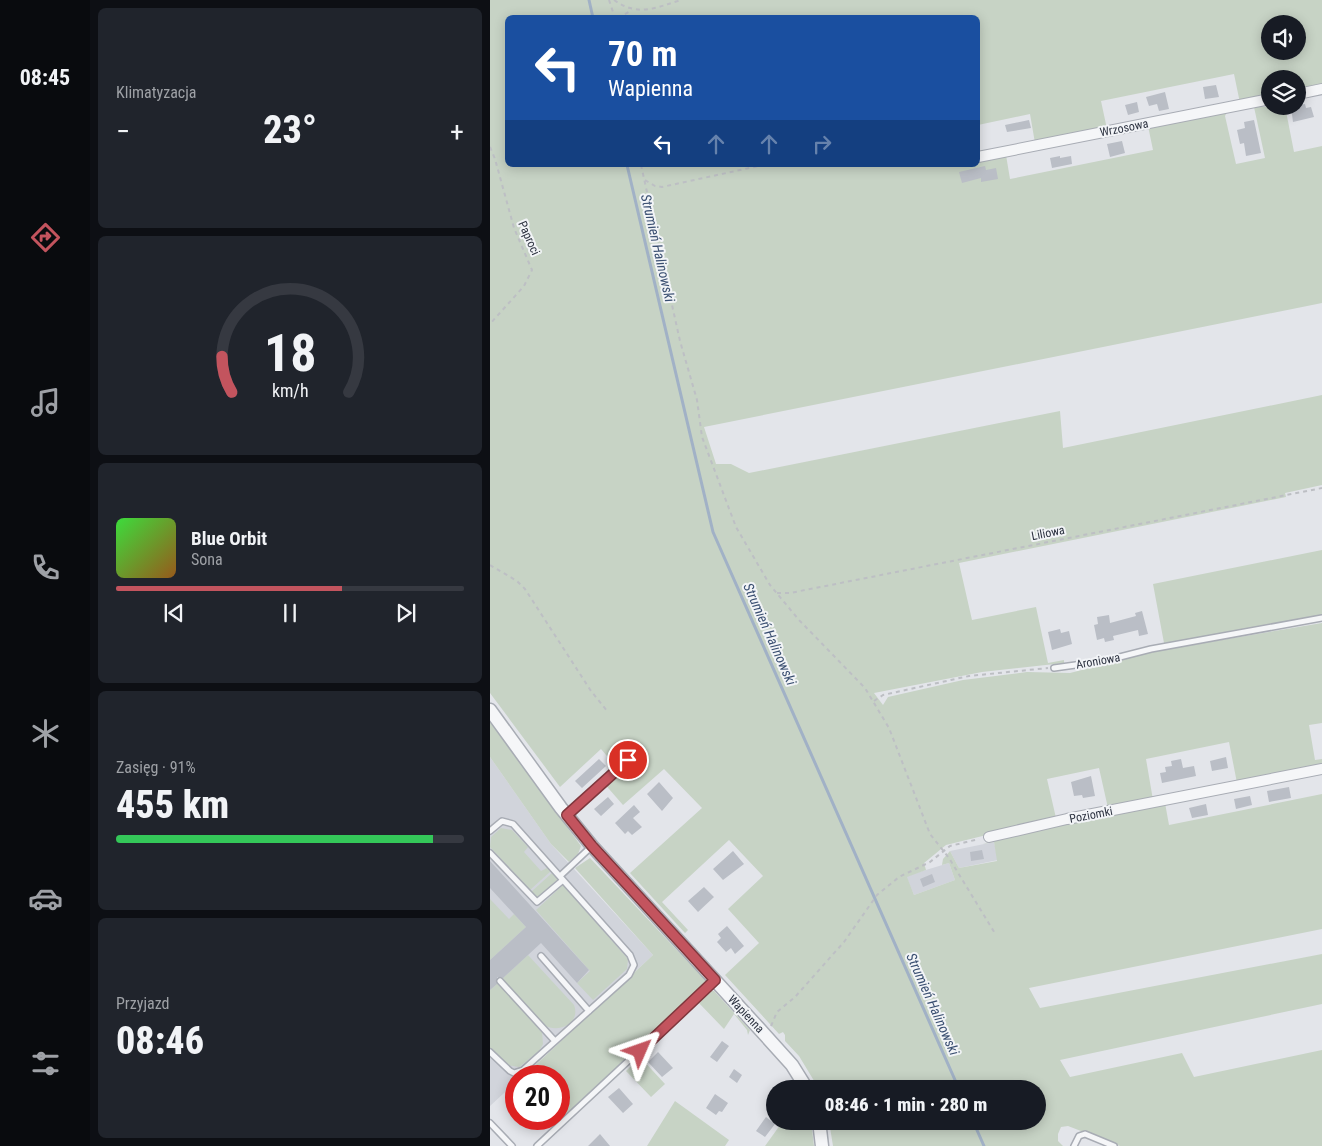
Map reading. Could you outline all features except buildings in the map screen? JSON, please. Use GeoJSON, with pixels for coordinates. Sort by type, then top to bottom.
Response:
{"type":"FeatureCollection","features":[{"type":"Feature","properties":{"kind":"street"},"geometry":{"type":"LineString","coordinates":[[1306,92],[1322,89]]}},
{"type":"Feature","properties":{"kind":"street","name":"Wrzosowa"},"geometry":{"type":"LineString","coordinates":[[980,157],[1261,101]]}},
{"type":"Feature","properties":{"kind":"street","name":"Wapienna"},"geometry":{"type":"LineString","coordinates":[[490,710],[592,846],[792,1065],[802,1080]]}},
{"type":"Feature","properties":{"kind":"street","name":"Poziomki"},"geometry":{"type":"LineString","coordinates":[[989,837],[1068,819],[1322,769]]}},
{"type":"Feature","properties":{"kind":"street"},"geometry":{"type":"LineString","coordinates":[[820,1130],[822,1146]]}},
{"type":"Feature","properties":{"kind":"lane","name":"Aroniowa"},"geometry":{"type":"LineString","coordinates":[[1054,668],[1104,661],[1152,649],[1322,618]]}},
{"type":"Feature","properties":{"kind":"lane"},"geometry":{"type":"LineString","coordinates":[[567,815],[628,760]]}},
{"type":"Feature","properties":{"kind":"lane"},"geometry":{"type":"LineString","coordinates":[[490,831],[502,821],[513,824],[633,960],[632,970],[528,1066],[514,1073],[505,1068],[490,1052]]}},
{"type":"Feature","properties":{"kind":"lane"},"geometry":{"type":"LineString","coordinates":[[490,853],[537,902],[592,846]]}},
{"type":"Feature","properties":{"kind":"lane"},"geometry":{"type":"LineString","coordinates":[[541,956],[589,1011]]}},
{"type":"Feature","properties":{"kind":"lane"},"geometry":{"type":"LineString","coordinates":[[537,1146],[715,980]]}},
{"type":"Feature","properties":{"kind":"lane"},"geometry":{"type":"LineString","coordinates":[[500,981],[554,1040]]}},
{"type":"Feature","properties":{"kind":"lane"},"geometry":{"type":"LineString","coordinates":[[490,1122],[512,1146]]}},
{"type":"Feature","properties":{"kind":"lane"},"geometry":{"type":"LineString","coordinates":[[1074,1146],[1079,1136],[1085,1134],[1114,1146]]}},
{"type":"Feature","properties":{"kind":"path"},"geometry":{"type":"LineString","coordinates":[[609,0],[615,15]]}},
{"type":"Feature","properties":{"kind":"path"},"geometry":{"type":"LineString","coordinates":[[614,0],[632,10]]}},
{"type":"Feature","properties":{"kind":"path"},"geometry":{"type":"LineString","coordinates":[[622,15],[632,10],[649,10],[680,0]]}},
{"type":"Feature","properties":{"kind":"path","name":"Paproci"},"geometry":{"type":"LineString","coordinates":[[490,147],[496,159],[514,228],[532,270],[524,286],[490,324]]}},
{"type":"Feature","properties":{"kind":"path"},"geometry":{"type":"LineString","coordinates":[[642,167],[679,334],[697,400],[702,437],[736,527],[777,594],[874,701],[892,734],[930,834],[945,851],[996,935]]}},
{"type":"Feature","properties":{"kind":"path"},"geometry":{"type":"LineString","coordinates":[[645,180],[655,186],[662,187],[754,167]]}},
{"type":"Feature","properties":{"kind":"path","name":"Liliowa"},"geometry":{"type":"LineString","coordinates":[[777,594],[800,592],[1322,488]]}},
{"type":"Feature","properties":{"kind":"path"},"geometry":{"type":"LineString","coordinates":[[490,566],[517,581],[525,590],[591,690],[608,712]]}},
{"type":"Feature","properties":{"kind":"path"},"geometry":{"type":"LineString","coordinates":[[874,701],[883,696],[970,676],[1054,668]]}},
{"type":"Feature","properties":{"kind":"path"},"geometry":{"type":"LineString","coordinates":[[765,1035],[777,1012],[795,997],[844,942],[874,897],[899,877],[930,862],[955,845],[989,837]]}},
{"type":"Feature","properties":{"kind":"shaded area"},"geometry":{"type":"Polygon","coordinates":[[[490,757],[551,844],[653,955],[535,1065],[505,1065],[505,1092],[490,1106],[490,757]]]}},
{"type":"Feature","properties":{"kind":"shaded area"},"geometry":{"type":"Polygon","coordinates":[[[994,842],[998,860],[959,868],[950,851],[994,842]]]}},
{"type":"Feature","properties":{"kind":"shaded area"},"geometry":{"type":"Polygon","coordinates":[[[949,863],[955,880],[914,895],[906,876],[949,863]]]}},
{"type":"Feature","properties":{"kind":"green space"},"geometry":{"type":"Polygon","coordinates":[[[490,0],[1322,0],[1322,87],[1306,90],[1306,70],[1261,70],[1261,99],[1240,103],[1234,74],[1101,101],[1107,129],[1094,128],[1085,133],[1035,143],[1030,114],[980,125],[980,15],[505,15],[505,167],[980,167],[980,160],[1006,155],[1010,179],[1153,150],[1148,126],[1227,112],[1225,116],[1236,164],[1265,158],[1254,107],[1261,107],[1261,115],[1287,115],[1294,152],[1322,146],[1322,303],[704,427],[716,464],[731,464],[749,473],[1060,411],[1063,448],[1322,395],[1322,485],[1285,493],[1286,497],[959,563],[972,620],[1036,607],[1048,663],[1064,660],[1064,663],[982,672],[874,693],[883,705],[888,697],[963,680],[1027,672],[1070,673],[1157,651],[1322,623],[1322,723],[1309,725],[1315,760],[1322,759],[1322,765],[1237,783],[1229,742],[1146,759],[1153,800],[1108,808],[1099,768],[1047,779],[1056,818],[946,845],[924,863],[926,870],[907,877],[914,895],[955,880],[949,863],[942,865],[943,859],[950,851],[959,868],[997,861],[994,842],[983,844],[997,839],[1165,803],[1169,825],[1322,794],[1322,929],[1029,988],[1040,1008],[1322,954],[1322,1004],[1060,1060],[1070,1077],[1182,1053],[1194,1077],[1322,1050],[1322,1146],[1120,1146],[1068,1126],[1061,1127],[1058,1134],[1058,1141],[1063,1146],[833,1146],[830,1130],[1046,1130],[1046,1080],[814,1080],[799,1056],[785,1041],[783,1032],[779,1034],[725,975],[759,943],[728,909],[763,876],[729,840],[662,902],[688,930],[685,933],[630,873],[702,808],[664,769],[623,805],[602,781],[617,768],[601,749],[560,787],[490,693],[490,0]]]}},
{"type":"Feature","properties":{"kind":"green space"},"geometry":{"type":"Polygon","coordinates":[[[1322,550],[1322,617],[1164,643],[1153,584],[1322,550]]]}},
{"type":"Feature","properties":{"kind":"green space"},"geometry":{"type":"Polygon","coordinates":[[[490,722],[581,846],[578,854],[569,862],[551,844],[490,757],[490,722]]]}},
{"type":"Feature","properties":{"kind":"green space"},"geometry":{"type":"Polygon","coordinates":[[[501,828],[512,830],[528,847],[524,852],[541,871],[547,868],[551,871],[530,890],[490,847],[491,837],[501,828]]]}},
{"type":"Feature","properties":{"kind":"green space"},"geometry":{"type":"Polygon","coordinates":[[[590,858],[706,981],[701,991],[570,1112],[570,1065],[536,1065],[653,955],[575,868],[590,858]]]}},
{"type":"Feature","properties":{"kind":"green space"},"geometry":{"type":"Polygon","coordinates":[[[552,873],[558,879],[537,898],[531,892],[552,873]]]}},
{"type":"Feature","properties":{"kind":"green space"},"geometry":{"type":"Polygon","coordinates":[[[563,885],[628,959],[627,969],[593,1000],[577,983],[590,971],[536,910],[563,885]]]}},
{"type":"Feature","properties":{"kind":"green space"},"geometry":{"type":"Polygon","coordinates":[[[490,899],[509,919],[514,914],[526,927],[490,960],[490,899]]]}},
{"type":"Feature","properties":{"kind":"green space"},"geometry":{"type":"Polygon","coordinates":[[[528,955],[574,1005],[575,1011],[572,1022],[556,1028],[544,1025],[502,979],[528,955]]]}},
{"type":"Feature","properties":{"kind":"green space"},"geometry":{"type":"Polygon","coordinates":[[[498,983],[542,1032],[543,1044],[539,1051],[522,1065],[506,1065],[490,1048],[490,990],[498,983]]]}},
{"type":"Feature","properties":{"kind":"green space"},"geometry":{"type":"Polygon","coordinates":[[[708,991],[714,991],[750,1030],[748,1035],[747,1030],[734,1014],[724,1029],[697,1001],[708,991]]]}},
{"type":"Feature","properties":{"kind":"green space"},"geometry":{"type":"Polygon","coordinates":[[[640,1057],[665,1084],[651,1097],[626,1071],[640,1057]]]}},
{"type":"Feature","properties":{"kind":"green space"},"geometry":{"type":"Polygon","coordinates":[[[675,1101],[729,1140],[725,1146],[647,1146],[675,1101]]]}},
{"type":"Feature","properties":{"kind":"green space"},"geometry":{"type":"Polygon","coordinates":[[[777,1130],[812,1130],[814,1146],[765,1146],[777,1130]]]}},
{"type":"Feature","properties":{"kind":"waterway","name":"Strumień Halinowski"},"geometry":{"type":"LineString","coordinates":[[589,0],[592,15]]}},
{"type":"Feature","properties":{"kind":"waterway","name":"Strumień Halinowski"},"geometry":{"type":"LineString","coordinates":[[627,167],[713,532],[955,1080]]}},
{"type":"Feature","properties":{"kind":"waterway","name":"Strumień Halinowski"},"geometry":{"type":"LineString","coordinates":[[977,1130],[984,1146]]}},
{"type":"Feature","properties":{"kind":"route"},"geometry":{"type":"LineString","coordinates":[[628,760],[567,815],[592,846],[715,980],[640,1051]]}}]}
